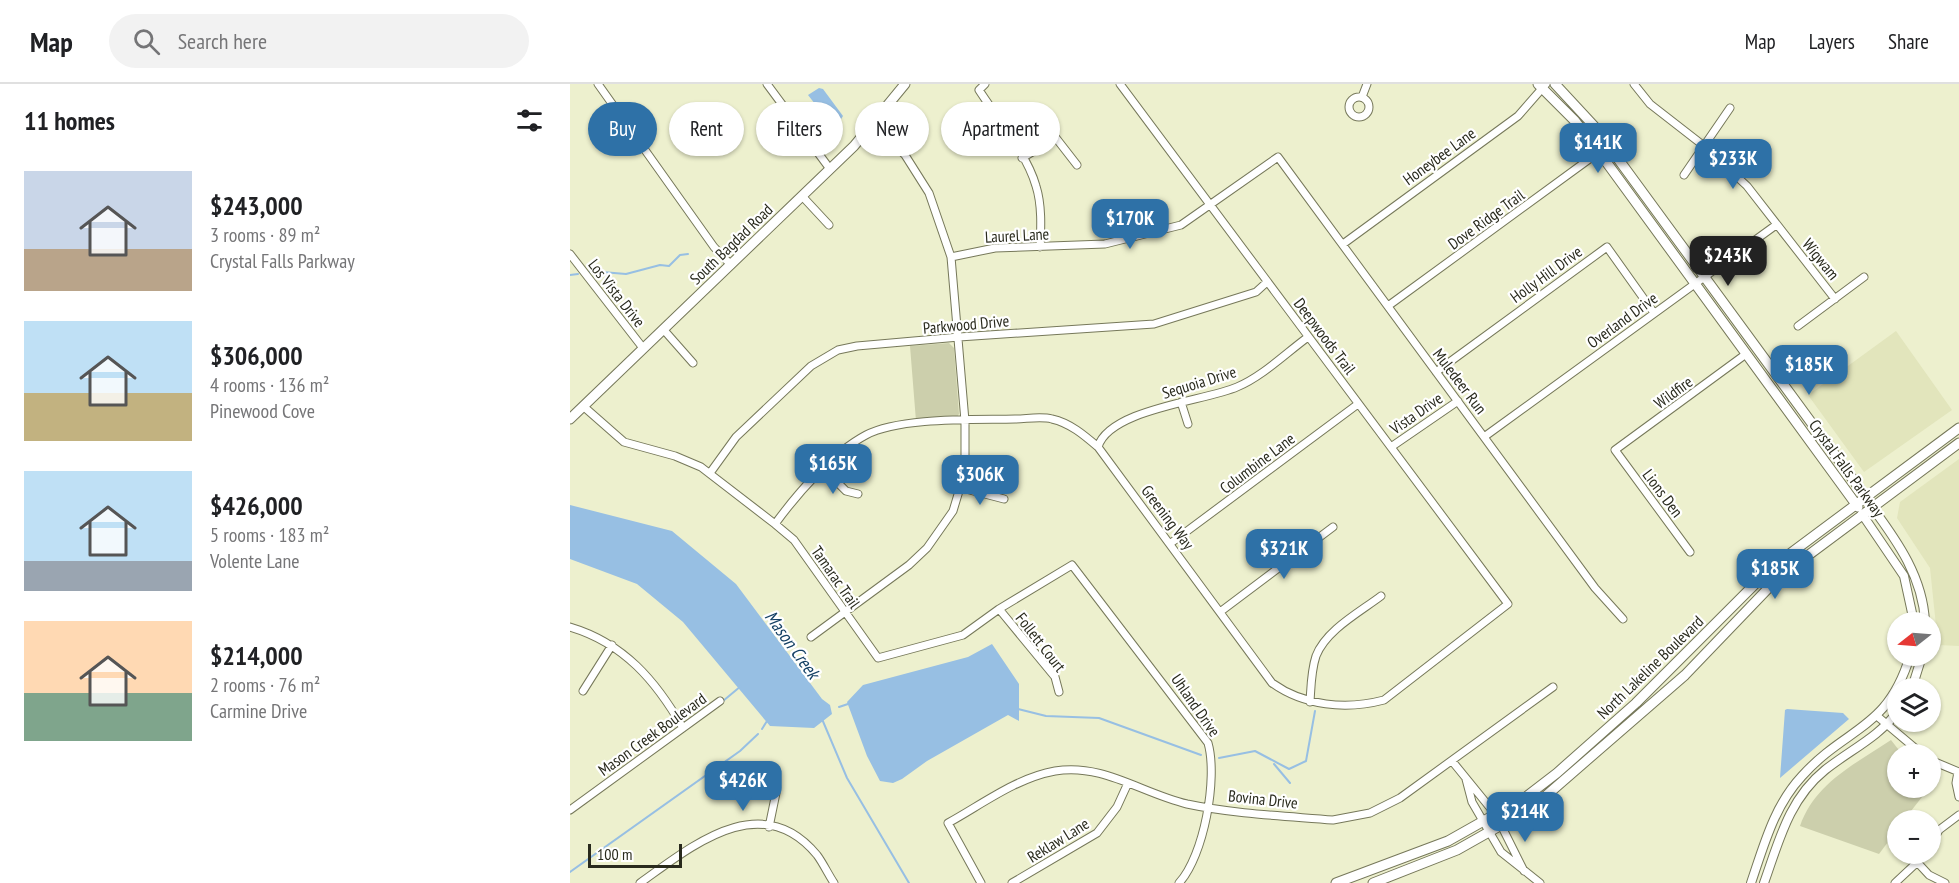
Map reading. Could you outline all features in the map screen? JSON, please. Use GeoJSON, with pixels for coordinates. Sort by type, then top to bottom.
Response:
{"type":"FeatureCollection","features":[{"type":"Feature","properties":{"kind":"main road","name":"South Bagdad Road"},"geometry":{"type":"LineString","coordinates":[[891,102],[905,84]]}},
{"type":"Feature","properties":{"kind":"main road","name":"Crystal Falls Parkway"},"geometry":{"type":"LineString","coordinates":[[1555,84],[1594,126],[1872,507]]}},
{"type":"Feature","properties":{"kind":"main road","name":"Crystal Falls Parkway"},"geometry":{"type":"LineString","coordinates":[[1543,85],[1599,152],[1862,514]]}},
{"type":"Feature","properties":{"kind":"main road","name":"South Bagdad Road"},"geometry":{"type":"LineString","coordinates":[[570,419],[855,144]]}},
{"type":"Feature","properties":{"kind":"main road","name":"North Lakeline Boulevard"},"geometry":{"type":"LineString","coordinates":[[1336,883],[1448,841],[1484,823],[1557,773],[1692,650],[1772,567],[1959,428]]}},
{"type":"Feature","properties":{"kind":"main road","name":"North Lakeline Boulevard"},"geometry":{"type":"LineString","coordinates":[[1373,883],[1414,868],[1490,834],[1533,807],[1685,675],[1779,577],[1959,443]]}},
{"type":"Feature","properties":{"kind":"street"},"geometry":{"type":"LineString","coordinates":[[598,84],[714,247],[731,265]]}},
{"type":"Feature","properties":{"kind":"street"},"geometry":{"type":"LineString","coordinates":[[767,84],[831,169]]}},
{"type":"Feature","properties":{"kind":"street"},"geometry":{"type":"LineString","coordinates":[[985,84],[979,90],[1022,158],[1038,194],[1040,247]]}},
{"type":"Feature","properties":{"kind":"street","name":"Deepwoods Trail"},"geometry":{"type":"LineString","coordinates":[[1120,84],[1508,604]]}},
{"type":"Feature","properties":{"kind":"street"},"geometry":{"type":"LineString","coordinates":[[1362,97],[1367,84]]}},
{"type":"Feature","properties":{"kind":"street","name":"Wigwam"},"geometry":{"type":"LineString","coordinates":[[1634,84],[1650,104],[1704,146],[1747,186],[1835,299]]}},
{"type":"Feature","properties":{"kind":"street","name":"Honeybee Lane"},"geometry":{"type":"LineString","coordinates":[[1342,244],[1518,116],[1543,85]]}},
{"type":"Feature","properties":{"kind":"street"},"geometry":{"type":"LineString","coordinates":[[1684,175],[1730,108]]}},
{"type":"Feature","properties":{"kind":"street"},"geometry":{"type":"LineString","coordinates":[[1022,158],[1056,138],[1077,165]]}},
{"type":"Feature","properties":{"kind":"street","name":"Dove Ridge Trail"},"geometry":{"type":"LineString","coordinates":[[1388,306],[1599,152]]}},
{"type":"Feature","properties":{"kind":"street"},"geometry":{"type":"LineString","coordinates":[[811,637],[909,565],[927,548],[948,520],[962,488],[967,461],[951,257],[929,193],[906,156]]}},
{"type":"Feature","properties":{"kind":"street","name":"Laurel Lane"},"geometry":{"type":"LineString","coordinates":[[951,257],[995,248],[1105,244],[1182,225],[1278,157]]}},
{"type":"Feature","properties":{"kind":"street","name":"Muledeer Run"},"geometry":{"type":"LineString","coordinates":[[1278,157],[1595,588],[1623,619]]}},
{"type":"Feature","properties":{"kind":"street"},"geometry":{"type":"LineString","coordinates":[[802,196],[829,225]]}},
{"type":"Feature","properties":{"kind":"street","name":"Overland Drive"},"geometry":{"type":"LineString","coordinates":[[1484,437],[1776,225]]}},
{"type":"Feature","properties":{"kind":"street","name":"Holly Hill Drive"},"geometry":{"type":"LineString","coordinates":[[1436,372],[1607,247],[1654,313]]}},
{"type":"Feature","properties":{"kind":"street","name":"Los Vista Drive"},"geometry":{"type":"LineString","coordinates":[[570,254],[643,348]]}},
{"type":"Feature","properties":{"kind":"street"},"geometry":{"type":"LineString","coordinates":[[1798,326],[1864,277]]}},
{"type":"Feature","properties":{"kind":"street","name":"Parkwood Drive"},"geometry":{"type":"LineString","coordinates":[[710,473],[736,437],[811,366],[831,353],[857,346],[1154,324],[1256,292],[1267,282]]}},
{"type":"Feature","properties":{"kind":"street"},"geometry":{"type":"LineString","coordinates":[[663,329],[693,363]]}},
{"type":"Feature","properties":{"kind":"street","name":"Sequoia Drive"},"geometry":{"type":"LineString","coordinates":[[1098,447],[1102,437],[1129,419],[1244,384],[1308,337]]}},
{"type":"Feature","properties":{"kind":"street","name":"Wildfire"},"geometry":{"type":"LineString","coordinates":[[1615,450],[1746,354]]}},
{"type":"Feature","properties":{"kind":"street","name":"Vista Drive"},"geometry":{"type":"LineString","coordinates":[[1390,447],[1458,401]]}},
{"type":"Feature","properties":{"kind":"street"},"geometry":{"type":"LineString","coordinates":[[1181,402],[1188,424]]}},
{"type":"Feature","properties":{"kind":"street","name":"Columbine Lane"},"geometry":{"type":"LineString","coordinates":[[1171,543],[1358,404]]}},
{"type":"Feature","properties":{"kind":"street","name":"Tamarac Trail"},"geometry":{"type":"LineString","coordinates":[[583,406],[624,441],[686,460],[710,473],[794,540],[878,658],[963,635],[999,609],[1072,565]]}},
{"type":"Feature","properties":{"kind":"street","name":"Greening Way"},"geometry":{"type":"LineString","coordinates":[[775,524],[824,469],[850,445],[874,431],[902,426],[965,421],[1051,418],[1079,430],[1098,447],[1272,683],[1287,694],[1310,702],[1363,705],[1383,700],[1508,604]]}},
{"type":"Feature","properties":{"kind":"street","name":"Lions Den"},"geometry":{"type":"LineString","coordinates":[[1615,450],[1690,552]]}},
{"type":"Feature","properties":{"kind":"street"},"geometry":{"type":"LineString","coordinates":[[824,469],[846,491],[858,494]]}},
{"type":"Feature","properties":{"kind":"street"},"geometry":{"type":"LineString","coordinates":[[962,488],[1004,499]]}},
{"type":"Feature","properties":{"kind":"street","name":"Crystal Falls Parkway"},"geometry":{"type":"LineString","coordinates":[[1872,507],[1914,572],[1921,592],[1924,612]]}},
{"type":"Feature","properties":{"kind":"street","name":"Crystal Falls Parkway"},"geometry":{"type":"LineString","coordinates":[[1862,514],[1904,576],[1912,612]]}},
{"type":"Feature","properties":{"kind":"street"},"geometry":{"type":"LineString","coordinates":[[1220,612],[1333,527]]}},
{"type":"Feature","properties":{"kind":"street","name":"Uhland Drive"},"geometry":{"type":"LineString","coordinates":[[1072,565],[1208,743],[1212,768],[1203,838],[1198,855],[1179,883]]}},
{"type":"Feature","properties":{"kind":"street"},"geometry":{"type":"LineString","coordinates":[[1310,702],[1313,667],[1323,644],[1337,630],[1381,596]]}},
{"type":"Feature","properties":{"kind":"street","name":"Follett Court"},"geometry":{"type":"LineString","coordinates":[[999,609],[1054,676],[1059,692]]}},
{"type":"Feature","properties":{"kind":"street"},"geometry":{"type":"LineString","coordinates":[[570,627],[612,645],[646,672],[683,728]]}},
{"type":"Feature","properties":{"kind":"street"},"geometry":{"type":"LineString","coordinates":[[583,691],[612,645]]}},
{"type":"Feature","properties":{"kind":"street"},"geometry":{"type":"LineString","coordinates":[[1751,883],[1766,837],[1787,794],[1819,759],[1877,716],[1895,693],[1906,666]]}},
{"type":"Feature","properties":{"kind":"street","name":"Bovina Drive"},"geometry":{"type":"LineString","coordinates":[[981,883],[948,823],[1022,782],[1052,772],[1097,772],[1169,798],[1207,806],[1333,820],[1352,817],[1385,807],[1553,687]]}},
{"type":"Feature","properties":{"kind":"street","name":"Mason Creek Boulevard"},"geometry":{"type":"LineString","coordinates":[[570,810],[720,701]]}},
{"type":"Feature","properties":{"kind":"street"},"geometry":{"type":"LineString","coordinates":[[1877,716],[1910,744]]}},
{"type":"Feature","properties":{"kind":"street"},"geometry":{"type":"LineString","coordinates":[[1764,883],[1787,818],[1799,798],[1824,771],[1886,724]]}},
{"type":"Feature","properties":{"kind":"street"},"geometry":{"type":"LineString","coordinates":[[1452,761],[1496,815],[1524,871]]}},
{"type":"Feature","properties":{"kind":"street"},"geometry":{"type":"LineString","coordinates":[[1941,765],[1959,772],[1956,783],[1959,797]]}},
{"type":"Feature","properties":{"kind":"street"},"geometry":{"type":"LineString","coordinates":[[1466,779],[1472,802],[1501,852],[1540,883]]}},
{"type":"Feature","properties":{"kind":"street","name":"Reklaw Lane"},"geometry":{"type":"LineString","coordinates":[[1012,883],[1097,833],[1117,807],[1128,783]]}},
{"type":"Feature","properties":{"kind":"street"},"geometry":{"type":"LineString","coordinates":[[770,827],[777,793]]}},
{"type":"Feature","properties":{"kind":"street"},"geometry":{"type":"LineString","coordinates":[[1941,828],[1959,815]]}},
{"type":"Feature","properties":{"kind":"street"},"geometry":{"type":"LineString","coordinates":[[640,883],[705,838],[740,825],[759,824],[800,839],[817,855],[834,883]]}},
{"type":"Feature","properties":{"kind":"street"},"geometry":{"type":"LineString","coordinates":[[1896,883],[1915,864]]}},
{"type":"Feature","properties":{"kind":"street"},"geometry":{"type":"LineString","coordinates":[[1919,864],[1929,875],[1945,883]]}},
{"type":"Feature","properties":{"kind":"shaded area"},"geometry":{"type":"Polygon","coordinates":[[[1896,331],[1952,410],[1864,472],[1808,395],[1896,331]]]}},
{"type":"Feature","properties":{"kind":"shaded area"},"geometry":{"type":"Polygon","coordinates":[[[949,343],[954,348],[959,414],[957,417],[916,421],[910,346],[949,343]]]}},
{"type":"Feature","properties":{"kind":"shaded area"},"geometry":{"type":"Polygon","coordinates":[[[1959,459],[1959,646],[1941,645],[1941,612],[1935,612],[1930,568],[1897,518],[1900,502],[1959,459]]]}},
{"type":"Feature","properties":{"kind":"shaded area"},"geometry":{"type":"Polygon","coordinates":[[[1891,740],[1894,744],[1887,744],[1887,798],[1921,798],[1912,810],[1887,810],[1887,843],[1879,854],[1800,826],[1815,798],[1850,766],[1891,740]]]}},
{"type":"Feature","properties":{"kind":"water"},"geometry":{"type":"Polygon","coordinates":[[[819,88],[823,89],[833,102],[813,102],[808,95],[819,88]]]}},
{"type":"Feature","properties":{"kind":"water"},"geometry":{"type":"Polygon","coordinates":[[[570,505],[672,531],[736,584],[822,699],[830,705],[832,714],[814,728],[770,726],[683,622],[637,584],[570,559],[570,505]]]}},
{"type":"Feature","properties":{"kind":"water"},"geometry":{"type":"Polygon","coordinates":[[[992,644],[1019,684],[1019,721],[1008,715],[927,761],[902,779],[893,783],[880,781],[867,756],[847,702],[863,685],[968,657],[992,644]]]}},
{"type":"Feature","properties":{"kind":"water"},"geometry":{"type":"Polygon","coordinates":[[[1785,710],[1843,713],[1849,719],[1780,778],[1785,710]]]}},
{"type":"Feature","properties":{"kind":"waterway"},"geometry":{"type":"LineString","coordinates":[[590,271],[626,274],[660,265],[669,266],[680,255],[688,254]]}},
{"type":"Feature","properties":{"kind":"waterway"},"geometry":{"type":"LineString","coordinates":[[570,275],[578,274]]}},
{"type":"Feature","properties":{"kind":"waterway"},"geometry":{"type":"LineString","coordinates":[[723,701],[741,686]]}},
{"type":"Feature","properties":{"kind":"waterway"},"geometry":{"type":"LineString","coordinates":[[839,707],[848,704]]}},
{"type":"Feature","properties":{"kind":"waterway"},"geometry":{"type":"LineString","coordinates":[[1018,709],[1046,716],[1099,718],[1201,755]]}},
{"type":"Feature","properties":{"kind":"waterway"},"geometry":{"type":"LineString","coordinates":[[1219,758],[1255,751],[1289,769],[1306,761],[1315,711]]}},
{"type":"Feature","properties":{"kind":"waterway","name":"Mason Creek"},"geometry":{"type":"LineString","coordinates":[[822,719],[847,778],[909,883]]}},
{"type":"Feature","properties":{"kind":"waterway"},"geometry":{"type":"LineString","coordinates":[[762,729],[767,721]]}},
{"type":"Feature","properties":{"kind":"waterway"},"geometry":{"type":"LineString","coordinates":[[570,872],[740,751],[758,734]]}},
{"type":"Feature","properties":{"kind":"waterway"},"geometry":{"type":"LineString","coordinates":[[1274,764],[1290,783]]}}]}
